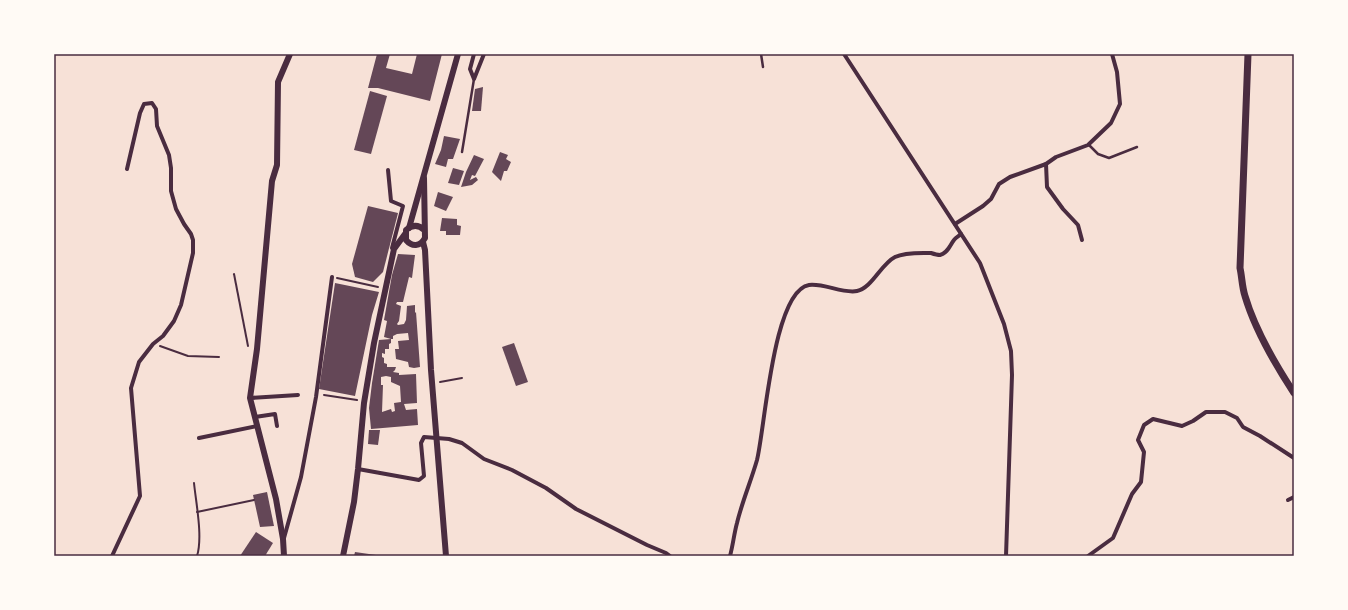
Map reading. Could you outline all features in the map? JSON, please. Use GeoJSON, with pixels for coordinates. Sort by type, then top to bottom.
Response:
{"type":"FeatureCollection","features":[{"type":"Feature","properties":{"kind":"main road"},"geometry":{"type":"LineString","coordinates":[[1248,54],[1240,268],[1245,295],[1254,322],[1294,393]]}},
{"type":"Feature","properties":{"kind":"street"},"geometry":{"type":"LineString","coordinates":[[284,556],[283,539],[276,499],[250,398],[257,349],[272,181],[277,165],[278,82],[290,54]]}},
{"type":"Feature","properties":{"kind":"street"},"geometry":{"type":"LineString","coordinates":[[409,228],[424,170],[458,54]]}},
{"type":"Feature","properties":{"kind":"street"},"geometry":{"type":"LineString","coordinates":[[474,54],[470,69],[474,79]]}},
{"type":"Feature","properties":{"kind":"street"},"geometry":{"type":"LineString","coordinates":[[474,79],[484,54]]}},
{"type":"Feature","properties":{"kind":"street"},"geometry":{"type":"LineString","coordinates":[[844,54],[980,263],[1004,324],[1011,351],[1012,375],[1006,556]]}},
{"type":"Feature","properties":{"kind":"street"},"geometry":{"type":"LineString","coordinates":[[955,224],[983,206],[991,199],[999,184],[1010,176],[1046,164],[1056,157],[1088,145],[1111,123],[1120,104],[1118,72],[1112,54]]}},
{"type":"Feature","properties":{"kind":"street"},"geometry":{"type":"LineString","coordinates":[[112,556],[140,496],[131,388],[139,362],[163,336],[174,321],[193,253],[193,240],[191,234],[176,209],[171,191],[171,168],[169,155],[157,126],[156,109],[152,103],[144,104],[140,113],[127,169]]}},
{"type":"Feature","properties":{"kind":"street"},"geometry":{"type":"LineString","coordinates":[[1046,164],[1048,188],[1063,209],[1078,225],[1082,240]]}},
{"type":"Feature","properties":{"kind":"street"},"geometry":{"type":"LineString","coordinates":[[388,170],[391,201],[403,206],[392,248],[394,249]]}},
{"type":"Feature","properties":{"kind":"street"},"geometry":{"type":"LineString","coordinates":[[424,170],[425,234],[423,242],[425,250],[431,370],[446,556]]}},
{"type":"Feature","properties":{"kind":"street"},"geometry":{"type":"LineString","coordinates":[[343,556],[354,502],[366,384],[394,249],[405,234],[406,230],[409,228],[415,225],[424,230]]}},
{"type":"Feature","properties":{"kind":"street"},"geometry":{"type":"LineString","coordinates":[[405,234],[406,240],[411,244],[417,245],[423,242]]}},
{"type":"Feature","properties":{"kind":"street"},"geometry":{"type":"LineString","coordinates":[[730,556],[737,523],[757,459],[776,346],[785,313],[791,300],[799,290],[809,285],[847,291],[858,291],[867,286],[886,264],[896,256],[930,253],[940,255],[948,250],[954,240],[962,234]]}},
{"type":"Feature","properties":{"kind":"street"},"geometry":{"type":"LineString","coordinates":[[283,539],[301,477],[317,394],[332,277]]}},
{"type":"Feature","properties":{"kind":"street"},"geometry":{"type":"LineString","coordinates":[[250,398],[298,395]]}},
{"type":"Feature","properties":{"kind":"street"},"geometry":{"type":"LineString","coordinates":[[1088,556],[1113,538],[1132,494],[1141,482],[1144,452],[1138,440],[1144,425],[1153,419],[1182,426],[1194,421],[1206,412],[1226,412],[1237,418],[1243,427],[1294,458]]}},
{"type":"Feature","properties":{"kind":"street"},"geometry":{"type":"LineString","coordinates":[[255,417],[275,414],[277,426]]}},
{"type":"Feature","properties":{"kind":"street"},"geometry":{"type":"LineString","coordinates":[[199,438],[257,426]]}},
{"type":"Feature","properties":{"kind":"street"},"geometry":{"type":"LineString","coordinates":[[358,469],[419,480],[424,476],[421,443],[424,437],[449,439],[462,443],[484,459],[512,470],[546,488],[576,509],[670,556]]}},
{"type":"Feature","properties":{"kind":"street"},"geometry":{"type":"LineString","coordinates":[[1288,500],[1294,497]]}},
{"type":"Feature","properties":{"kind":"lane"},"geometry":{"type":"LineString","coordinates":[[761,54],[763,67]]}},
{"type":"Feature","properties":{"kind":"lane"},"geometry":{"type":"LineString","coordinates":[[462,152],[474,79]]}},
{"type":"Feature","properties":{"kind":"lane"},"geometry":{"type":"LineString","coordinates":[[1088,145],[1098,154],[1109,158],[1137,147]]}},
{"type":"Feature","properties":{"kind":"path"},"geometry":{"type":"LineString","coordinates":[[234,274],[249,347]]}},
{"type":"Feature","properties":{"kind":"path"},"geometry":{"type":"LineString","coordinates":[[332,277],[385,288]]}},
{"type":"Feature","properties":{"kind":"path"},"geometry":{"type":"LineString","coordinates":[[154,344],[188,356],[219,357]]}},
{"type":"Feature","properties":{"kind":"path"},"geometry":{"type":"LineString","coordinates":[[440,382],[462,378]]}},
{"type":"Feature","properties":{"kind":"path"},"geometry":{"type":"LineString","coordinates":[[317,394],[357,400]]}},
{"type":"Feature","properties":{"kind":"path"},"geometry":{"type":"LineString","coordinates":[[194,483],[199,549],[197,556]]}},
{"type":"Feature","properties":{"kind":"path"},"geometry":{"type":"LineString","coordinates":[[197,512],[254,500]]}},
{"type":"Feature","properties":{"kind":"building"},"geometry":{"type":"Polygon","coordinates":[[[377,54],[390,54],[386,68],[412,74],[417,54],[442,54],[430,101],[378,88],[368,88],[377,54]]]}},
{"type":"Feature","properties":{"kind":"building"},"geometry":{"type":"Polygon","coordinates":[[[483,87],[481,111],[472,111],[475,89],[483,87]]]}},
{"type":"Feature","properties":{"kind":"building"},"geometry":{"type":"Polygon","coordinates":[[[370,91],[387,96],[371,154],[354,150],[370,91]]]}},
{"type":"Feature","properties":{"kind":"building"},"geometry":{"type":"Polygon","coordinates":[[[444,136],[460,139],[453,159],[448,159],[446,167],[435,164],[441,150],[444,136]]]}},
{"type":"Feature","properties":{"kind":"building"},"geometry":{"type":"Polygon","coordinates":[[[500,152],[508,155],[506,159],[511,162],[507,171],[504,171],[501,181],[492,172],[500,152]]]}},
{"type":"Feature","properties":{"kind":"building"},"geometry":{"type":"Polygon","coordinates":[[[474,155],[484,159],[475,176],[472,175],[470,180],[476,177],[478,180],[472,185],[461,187],[466,172],[474,155]]]}},
{"type":"Feature","properties":{"kind":"building"},"geometry":{"type":"Polygon","coordinates":[[[453,168],[464,171],[459,185],[448,183],[453,168]]]}},
{"type":"Feature","properties":{"kind":"building"},"geometry":{"type":"Polygon","coordinates":[[[438,192],[453,197],[446,211],[434,206],[438,192]]]}},
{"type":"Feature","properties":{"kind":"building"},"geometry":{"type":"Polygon","coordinates":[[[368,206],[398,213],[383,272],[373,282],[355,277],[352,264],[368,206]]]}},
{"type":"Feature","properties":{"kind":"building"},"geometry":{"type":"Polygon","coordinates":[[[442,218],[457,219],[457,225],[461,226],[460,235],[446,235],[446,231],[440,231],[442,218]]]}},
{"type":"Feature","properties":{"kind":"building"},"geometry":{"type":"Polygon","coordinates":[[[398,254],[415,255],[412,278],[409,277],[403,302],[397,302],[396,304],[401,306],[398,325],[404,324],[406,320],[407,306],[415,305],[420,367],[409,367],[408,362],[396,359],[395,349],[399,349],[398,341],[409,340],[408,333],[397,334],[393,336],[393,339],[384,337],[387,321],[384,320],[392,275],[398,254]]]}},
{"type":"Feature","properties":{"kind":"building"},"geometry":{"type":"Polygon","coordinates":[[[335,283],[379,292],[372,315],[355,396],[319,389],[335,283]]]}},
{"type":"Feature","properties":{"kind":"building"},"geometry":{"type":"Polygon","coordinates":[[[391,339],[389,349],[385,349],[385,354],[382,353],[384,363],[387,364],[387,367],[396,367],[393,372],[399,373],[399,375],[416,374],[417,403],[404,404],[406,410],[417,409],[418,425],[371,429],[369,408],[379,340],[391,339]],[[381,377],[381,385],[383,385],[382,412],[391,409],[392,412],[395,411],[394,403],[401,402],[400,386],[391,382],[391,377],[381,377]]]}},
{"type":"Feature","properties":{"kind":"building"},"geometry":{"type":"Polygon","coordinates":[[[514,343],[528,382],[516,386],[502,347],[514,343]]]}},
{"type":"Feature","properties":{"kind":"building"},"geometry":{"type":"Polygon","coordinates":[[[369,430],[380,430],[378,445],[368,444],[369,430]]]}},
{"type":"Feature","properties":{"kind":"building"},"geometry":{"type":"Polygon","coordinates":[[[267,492],[274,526],[260,527],[253,495],[267,492]]]}},
{"type":"Feature","properties":{"kind":"building"},"geometry":{"type":"Polygon","coordinates":[[[256,532],[273,543],[265,556],[240,556],[256,532]]]}},
{"type":"Feature","properties":{"kind":"building"},"geometry":{"type":"Polygon","coordinates":[[[355,552],[376,555],[376,556],[354,556],[355,552]]]}}]}
